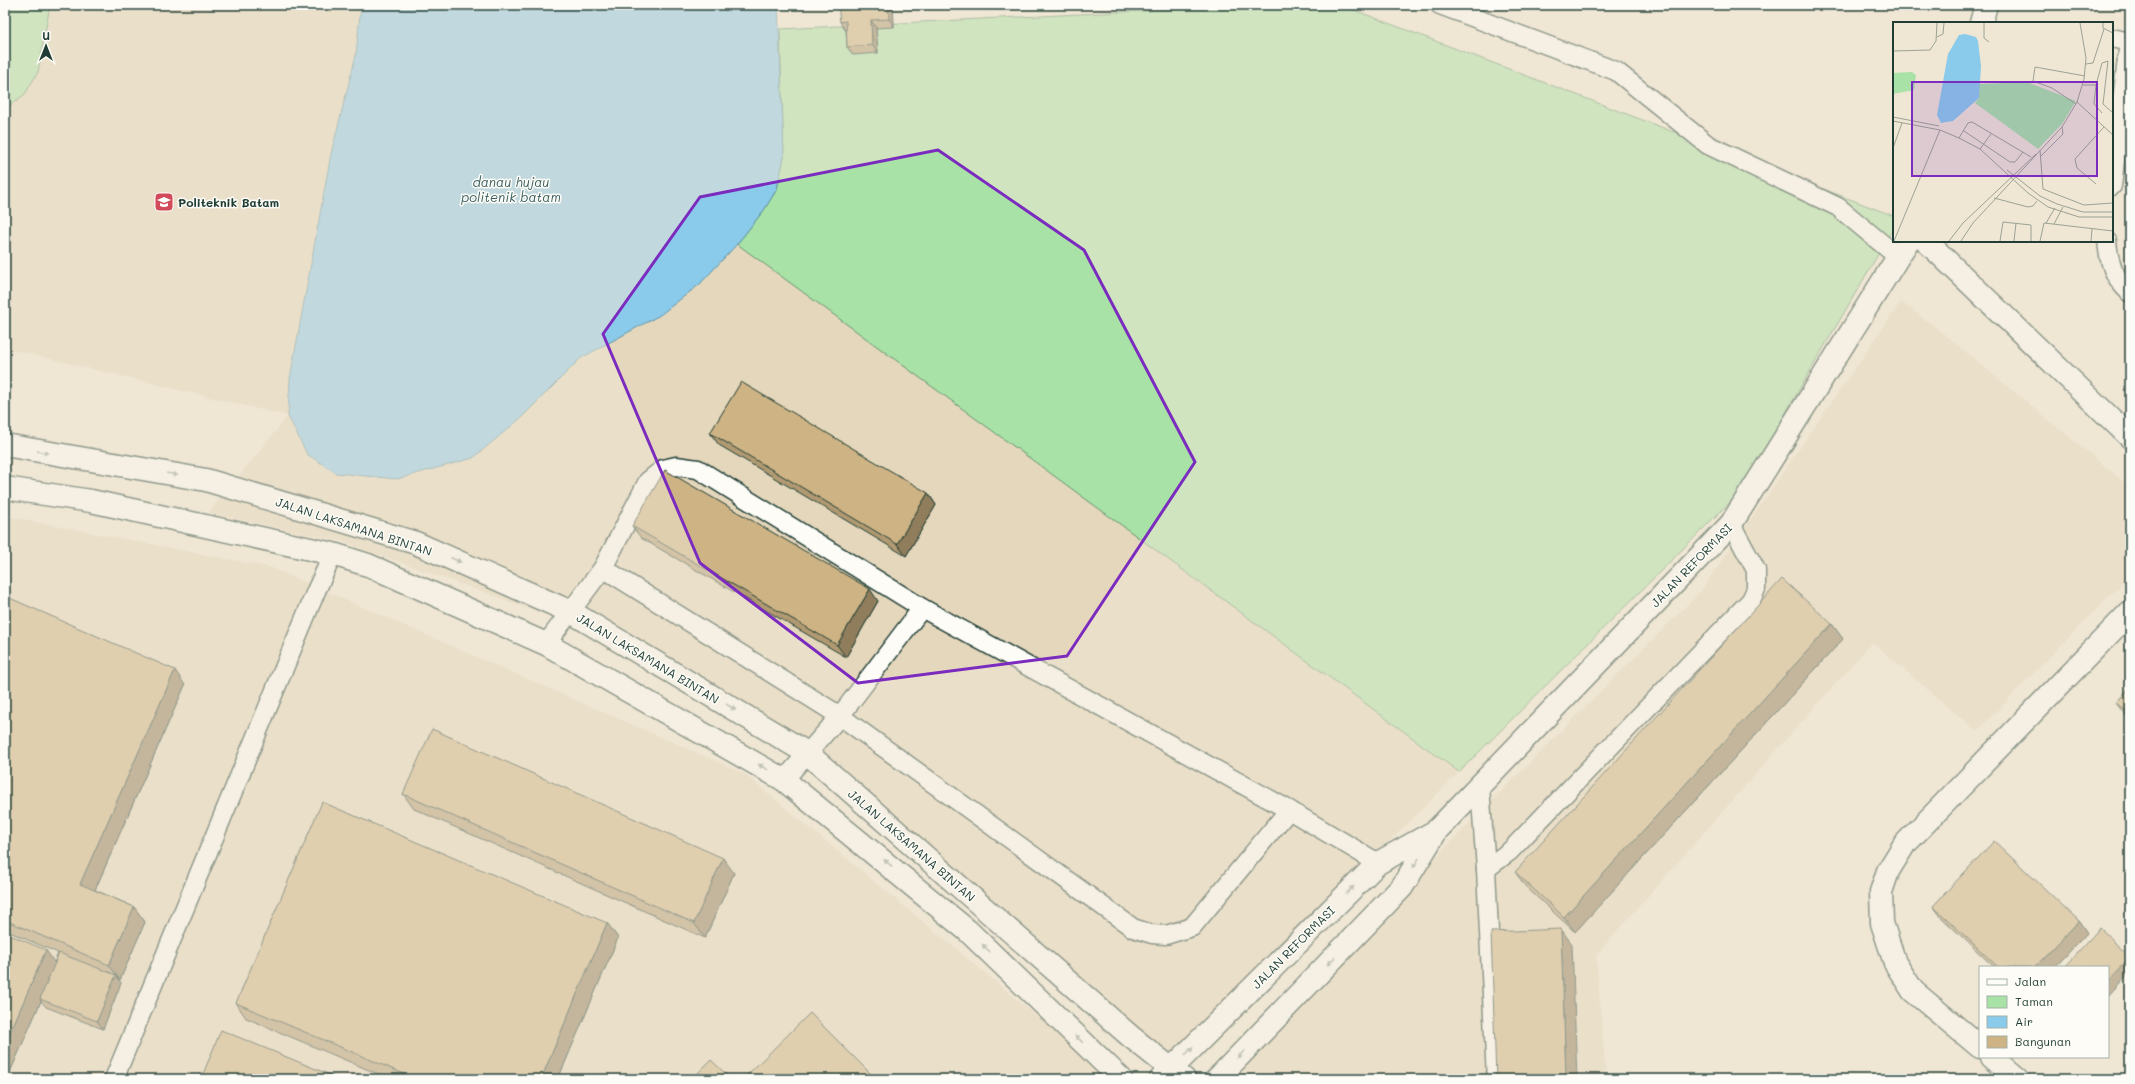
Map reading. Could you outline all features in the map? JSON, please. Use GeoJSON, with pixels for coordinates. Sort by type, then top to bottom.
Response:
{"type":"FeatureCollection","features":[{"type":"Feature","properties":{"kind":"main road"},"geometry":{"type":"LineString","coordinates":[[1982,22],[1986,5]]}},
{"type":"Feature","properties":{"kind":"main road"},"geometry":{"type":"LineString","coordinates":[[1927,242],[2130,437]]}},
{"type":"Feature","properties":{"kind":"main road","name":"JALAN REFORMASI"},"geometry":{"type":"LineString","coordinates":[[1217,1079],[1402,887],[1437,830],[1731,524],[1903,249]]}},
{"type":"Feature","properties":{"kind":"main road","name":"JALAN LAKSAMANA BINTAN"},"geometry":{"type":"LineString","coordinates":[[5,446],[206,480],[416,543],[571,612],[807,753],[1130,1036],[1172,1076]]}},
{"type":"Feature","properties":{"kind":"main road"},"geometry":{"type":"LineString","coordinates":[[5,488],[91,501],[333,554],[368,565],[546,644],[784,780],[968,931],[1121,1079]]}},
{"type":"Feature","properties":{"kind":"main road"},"geometry":{"type":"LineString","coordinates":[[1979,1047],[1913,991],[1895,963],[1882,923],[1881,892],[1888,871],[1904,845],[2130,612]]}},
{"type":"Feature","properties":{"kind":"main road","name":"JALAN REFORMASI"},"geometry":{"type":"LineString","coordinates":[[1172,1076],[1378,863],[1437,830]]}},
{"type":"Feature","properties":{"kind":"main road"},"geometry":{"type":"LineString","coordinates":[[1992,1058],[2017,1079]]}},
{"type":"Feature","properties":{"kind":"lane"},"geometry":{"type":"LineString","coordinates":[[1440,5],[1616,71],[1708,145],[1838,207],[1903,249]]}},
{"type":"Feature","properties":{"kind":"lane"},"geometry":{"type":"LineString","coordinates":[[2113,174],[2124,40]]}},
{"type":"Feature","properties":{"kind":"lane"},"geometry":{"type":"LineString","coordinates":[[2107,242],[2108,253],[2117,281],[2130,294]]}},
{"type":"Feature","properties":{"kind":"lane"},"geometry":{"type":"LineString","coordinates":[[546,644],[603,568],[648,481],[663,469],[676,466],[698,468],[922,608],[1289,810],[1378,863]]}},
{"type":"Feature","properties":{"kind":"lane"},"geometry":{"type":"LineString","coordinates":[[1486,869],[1510,851],[1751,600],[1756,589],[1756,570],[1731,524]]}},
{"type":"Feature","properties":{"kind":"lane"},"geometry":{"type":"LineString","coordinates":[[114,1079],[333,554]]}},
{"type":"Feature","properties":{"kind":"lane"},"geometry":{"type":"LineString","coordinates":[[603,568],[840,716],[1134,928],[1152,934],[1166,935],[1192,927],[1289,810]]}},
{"type":"Feature","properties":{"kind":"lane"},"geometry":{"type":"LineString","coordinates":[[784,780],[840,716],[922,608]]}},
{"type":"Feature","properties":{"kind":"lane"},"geometry":{"type":"LineString","coordinates":[[1480,786],[1486,869],[1496,1079]]}},
{"type":"Feature","properties":{"kind":"highlighted area"},"geometry":{"type":"Polygon","coordinates":[[[938,150],[1084,250],[1195,462],[1067,656],[858,683],[700,563],[603,334],[700,197],[938,150]]]}},
{"type":"Feature","properties":{"kind":"shaded area","name":"Politeknik Batam"},"geometry":{"type":"Polygon","coordinates":[[[5,5],[361,5],[356,55],[331,154],[290,379],[288,416],[5,348],[5,5]]]}},
{"type":"Feature","properties":{"kind":"shaded area"},"geometry":{"type":"Polygon","coordinates":[[[737,244],[1459,772],[1170,1059],[823,769],[592,631],[341,541],[209,513],[288,416],[307,454],[336,473],[473,458],[521,418],[581,358],[661,315],[700,284],[737,244]]]}},
{"type":"Feature","properties":{"kind":"shaded area"},"geometry":{"type":"Polygon","coordinates":[[[1901,302],[1934,326],[2130,487],[2130,575],[1977,731],[1872,642],[1596,955],[1606,1079],[1215,1079],[1701,591],[1901,302]]]}},
{"type":"Feature","properties":{"kind":"shaded area"},"geometry":{"type":"Polygon","coordinates":[[[5,516],[272,568],[743,773],[1113,1079],[5,1079],[5,516]]]}},
{"type":"Feature","properties":{"kind":"green space"},"geometry":{"type":"Polygon","coordinates":[[[5,5],[50,5],[38,72],[25,94],[5,109],[5,5]]]}},
{"type":"Feature","properties":{"kind":"green space"},"geometry":{"type":"Polygon","coordinates":[[[1261,5],[1341,5],[1893,216],[1893,229],[1739,493],[1459,772],[737,244],[764,210],[777,189],[784,157],[780,29],[1261,5]]]}},
{"type":"Feature","properties":{"kind":"water","name":"danau hujau politenik batam"},"geometry":{"type":"Polygon","coordinates":[[[361,5],[778,5],[784,157],[777,189],[764,210],[737,244],[700,284],[660,315],[581,358],[521,418],[473,458],[397,479],[336,473],[307,454],[288,416],[290,379],[331,154],[356,55],[361,5]]]}},
{"type":"Feature","properties":{"kind":"building"},"geometry":{"type":"Polygon","coordinates":[[[838,5],[888,5],[889,19],[871,20],[872,45],[847,47],[846,21],[840,22],[838,5]]]}},
{"type":"Feature","properties":{"kind":"building"},"geometry":{"type":"Polygon","coordinates":[[[741,382],[928,493],[897,544],[710,433],[741,382]]]}},
{"type":"Feature","properties":{"kind":"building"},"geometry":{"type":"Polygon","coordinates":[[[665,470],[870,589],[837,645],[632,526],[665,470]]]}},
{"type":"Feature","properties":{"kind":"building"},"geometry":{"type":"Polygon","coordinates":[[[1782,579],[1832,624],[1564,917],[1515,872],[1782,579]]]}},
{"type":"Feature","properties":{"kind":"building"},"geometry":{"type":"Polygon","coordinates":[[[5,596],[175,670],[80,884],[134,907],[109,965],[5,920],[5,596]]]}},
{"type":"Feature","properties":{"kind":"building"},"geometry":{"type":"Polygon","coordinates":[[[2130,687],[2130,714],[2116,703],[2130,687]]]}},
{"type":"Feature","properties":{"kind":"building"},"geometry":{"type":"Polygon","coordinates":[[[432,729],[723,858],[694,923],[403,794],[432,729]]]}},
{"type":"Feature","properties":{"kind":"building"},"geometry":{"type":"Polygon","coordinates":[[[322,802],[607,923],[541,1079],[416,1079],[236,1003],[322,802]]]}},
{"type":"Feature","properties":{"kind":"building"},"geometry":{"type":"Polygon","coordinates":[[[1994,841],[2079,921],[2036,966],[1997,966],[1933,906],[1994,841]]]}},
{"type":"Feature","properties":{"kind":"building"},"geometry":{"type":"Polygon","coordinates":[[[2100,928],[2130,956],[2130,958],[2109,980],[2109,966],[2065,966],[2100,928]]]}},
{"type":"Feature","properties":{"kind":"building"},"geometry":{"type":"Polygon","coordinates":[[[1561,929],[1566,1079],[1496,1079],[1491,932],[1561,929]]]}},
{"type":"Feature","properties":{"kind":"building"},"geometry":{"type":"Polygon","coordinates":[[[5,933],[46,950],[5,1044],[5,933]]]}},
{"type":"Feature","properties":{"kind":"building"},"geometry":{"type":"Polygon","coordinates":[[[59,953],[116,975],[97,1021],[40,999],[59,953]]]}},
{"type":"Feature","properties":{"kind":"building"},"geometry":{"type":"Polygon","coordinates":[[[810,1013],[876,1079],[743,1079],[810,1013]]]}},
{"type":"Feature","properties":{"kind":"building"},"geometry":{"type":"Polygon","coordinates":[[[221,1030],[340,1079],[201,1079],[221,1030]]]}},
{"type":"Feature","properties":{"kind":"building"},"geometry":{"type":"Polygon","coordinates":[[[711,1060],[731,1079],[692,1079],[711,1060]]]}},
{"type":"Feature","properties":{"kind":"place","name":"Politeknik Batam"},"geometry":{"type":"Point","coordinates":[164,202]}}]}
